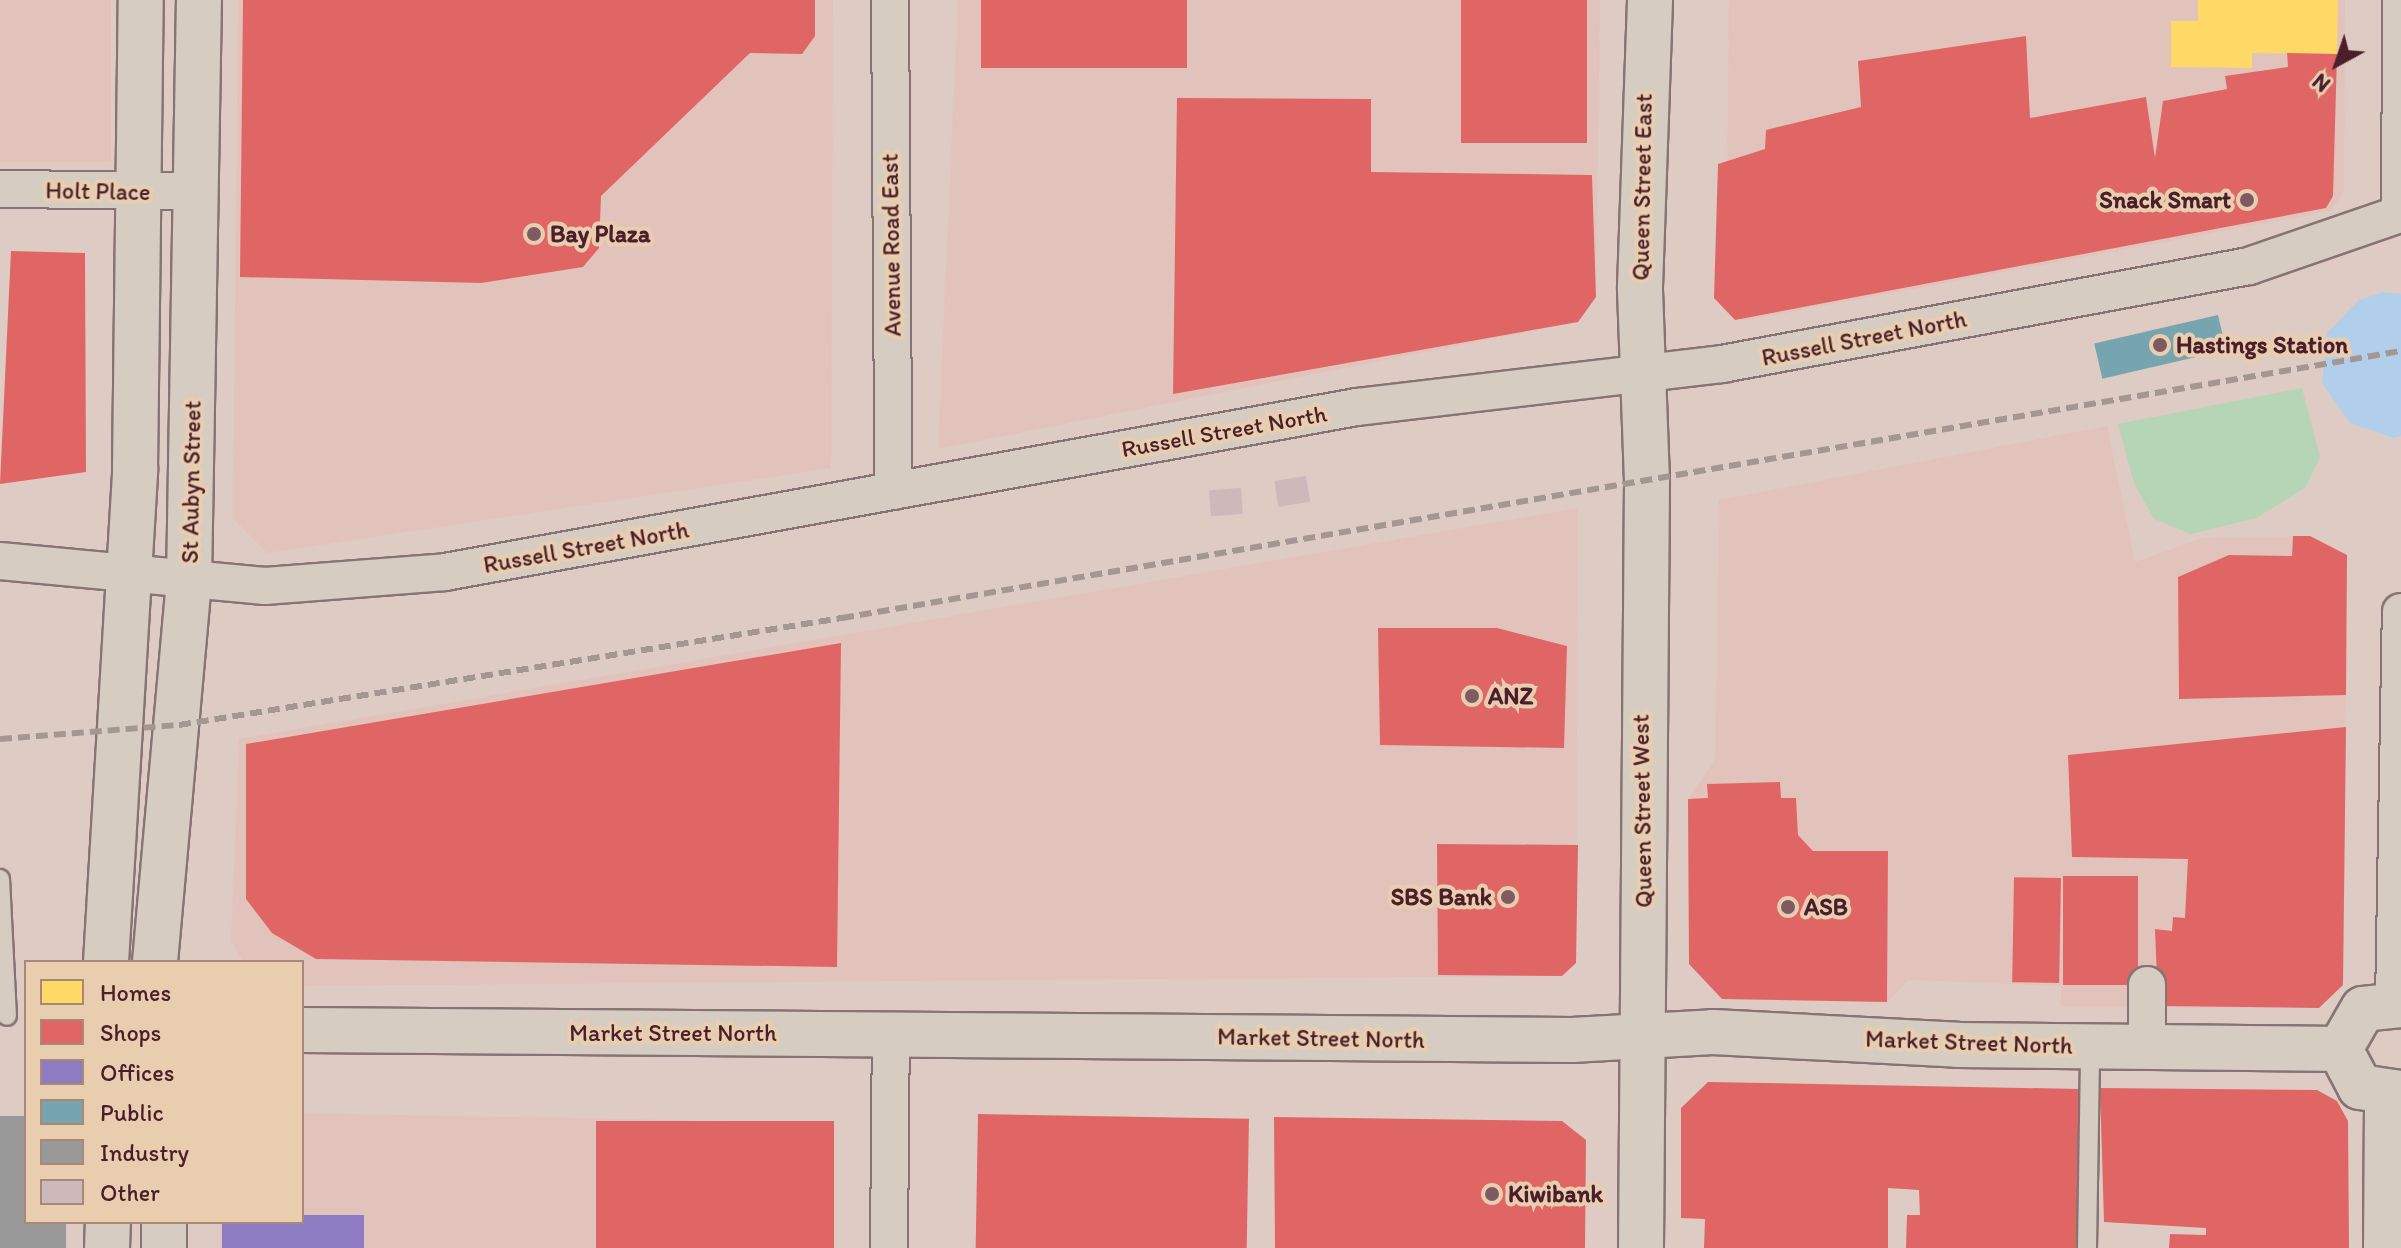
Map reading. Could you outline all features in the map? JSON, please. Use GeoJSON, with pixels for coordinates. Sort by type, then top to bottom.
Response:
{"type":"FeatureCollection","features":[{"type":"Feature","properties":{"kind":"street"},"geometry":{"type":"LineString","coordinates":[[106,960],[130,575],[141,0]]}},
{"type":"Feature","properties":{"kind":"street","name":"St Aubyn Street"},"geometry":{"type":"LineString","coordinates":[[155,960],[189,582],[199,0]]}},
{"type":"Feature","properties":{"kind":"street","name":"Avenue Road East"},"geometry":{"type":"LineString","coordinates":[[890,0],[893,491]]}},
{"type":"Feature","properties":{"kind":"street","name":"Queen Street East"},"geometry":{"type":"LineString","coordinates":[[1644,374],[1650,0]]}},
{"type":"Feature","properties":{"kind":"street"},"geometry":{"type":"LineString","coordinates":[[2401,0],[2401,214]]}},
{"type":"Feature","properties":{"kind":"street","name":"Holt Place"},"geometry":{"type":"LineString","coordinates":[[0,189],[196,191]]}},
{"type":"Feature","properties":{"kind":"street","name":"Russell Street North"},"geometry":{"type":"LineString","coordinates":[[0,561],[39,562],[189,582],[265,586],[445,572],[1357,407],[1644,374],[2249,266],[2401,214]]}},
{"type":"Feature","properties":{"kind":"street","name":"Queen Street West"},"geometry":{"type":"LineString","coordinates":[[1641,1248],[1644,374]]}},
{"type":"Feature","properties":{"kind":"street"},"geometry":{"type":"LineString","coordinates":[[2386,1248],[2394,1094],[2360,1087],[2340,1049],[2351,1019],[2378,1003],[2397,1004],[2401,612]]}},
{"type":"Feature","properties":{"kind":"street"},"geometry":{"type":"LineString","coordinates":[[2147,985],[2147,1046]]}},
{"type":"Feature","properties":{"kind":"street","name":"Market Street North"},"geometry":{"type":"LineString","coordinates":[[304,1030],[1642,1037],[1713,1032],[2090,1046],[2340,1049]]}},
{"type":"Feature","properties":{"kind":"street"},"geometry":{"type":"LineString","coordinates":[[889,1248],[891,1035]]}},
{"type":"Feature","properties":{"kind":"street"},"geometry":{"type":"LineString","coordinates":[[107,1248],[108,1224]]}},
{"type":"Feature","properties":{"kind":"street"},"geometry":{"type":"LineString","coordinates":[[164,1224],[164,1248]]}},
{"type":"Feature","properties":{"kind":"lane"},"geometry":{"type":"LineString","coordinates":[[0,879],[2,1013],[24,1019]]}},
{"type":"Feature","properties":{"kind":"lane"},"geometry":{"type":"LineString","coordinates":[[2087,1248],[2090,1046]]}},
{"type":"Feature","properties":{"kind":"shaded area"},"geometry":{"type":"Polygon","coordinates":[[[0,0],[111,0],[111,162],[0,162],[0,0]]]}},
{"type":"Feature","properties":{"kind":"shaded area","name":"Bay Plaza"},"geometry":{"type":"Polygon","coordinates":[[[238,0],[833,0],[831,468],[267,553],[233,518],[238,0]]]}},
{"type":"Feature","properties":{"kind":"shaded area"},"geometry":{"type":"Polygon","coordinates":[[[958,0],[1600,0],[1596,297],[1578,322],[938,449],[958,0]]]}},
{"type":"Feature","properties":{"kind":"shaded area"},"geometry":{"type":"Polygon","coordinates":[[[1729,0],[2345,0],[2344,191],[2331,211],[1742,321],[1726,306],[1729,0]]]}},
{"type":"Feature","properties":{"kind":"shaded area"},"geometry":{"type":"Polygon","coordinates":[[[2107,426],[2135,562],[2203,538],[2310,536],[2347,555],[2343,985],[2319,1008],[2061,1007],[2061,986],[1909,980],[1887,1002],[1722,999],[1689,964],[1688,799],[1715,760],[1719,500],[2107,426]]]}},
{"type":"Feature","properties":{"kind":"shaded area"},"geometry":{"type":"Polygon","coordinates":[[[1578,508],[1576,963],[1562,976],[304,986],[304,960],[243,960],[231,941],[239,739],[1578,508]]]}},
{"type":"Feature","properties":{"kind":"shaded area"},"geometry":{"type":"Polygon","coordinates":[[[304,1113],[834,1123],[833,1248],[220,1248],[220,1224],[304,1224],[304,1113]]]}},
{"type":"Feature","properties":{"kind":"green space"},"geometry":{"type":"Polygon","coordinates":[[[2302,388],[2320,457],[2305,488],[2256,518],[2191,534],[2154,519],[2134,483],[2118,424],[2302,388]]]}},
{"type":"Feature","properties":{"kind":"water"},"geometry":{"type":"Polygon","coordinates":[[[2383,292],[2401,294],[2401,436],[2394,438],[2350,423],[2322,383],[2327,333],[2359,300],[2383,292]]]}},
{"type":"Feature","properties":{"kind":"building: Homes"},"geometry":{"type":"Polygon","coordinates":[[[2198,0],[2338,0],[2337,54],[2252,53],[2252,68],[2171,67],[2171,21],[2198,21],[2198,0]]]}},
{"type":"Feature","properties":{"kind":"building: Shops"},"geometry":{"type":"Polygon","coordinates":[[[243,0],[815,0],[815,36],[802,54],[750,53],[601,196],[599,248],[583,267],[481,283],[240,277],[243,0]]]}},
{"type":"Feature","properties":{"kind":"building: Shops"},"geometry":{"type":"Polygon","coordinates":[[[981,0],[1187,0],[1187,68],[981,68],[981,0]]]}},
{"type":"Feature","properties":{"kind":"building: Shops"},"geometry":{"type":"Polygon","coordinates":[[[1461,0],[1587,0],[1587,143],[1461,143],[1461,0]]]}},
{"type":"Feature","properties":{"kind":"building: Shops"},"geometry":{"type":"Polygon","coordinates":[[[2026,36],[2030,118],[2146,97],[2155,158],[2163,101],[2227,89],[2225,76],[2288,67],[2287,53],[2337,54],[2333,196],[2326,208],[1735,320],[1714,298],[1718,164],[1765,149],[1766,130],[1861,107],[1858,61],[2026,36]]]}},
{"type":"Feature","properties":{"kind":"building: Shops"},"geometry":{"type":"Polygon","coordinates":[[[1177,98],[1371,99],[1371,172],[1592,175],[1596,297],[1578,322],[1173,394],[1177,98]]]}},
{"type":"Feature","properties":{"kind":"building: Shops"},"geometry":{"type":"Polygon","coordinates":[[[11,251],[85,253],[86,472],[0,484],[11,251]]]}},
{"type":"Feature","properties":{"kind":"building: Shops"},"geometry":{"type":"Polygon","coordinates":[[[2293,536],[2310,536],[2347,555],[2346,695],[2179,699],[2178,577],[2229,555],[2292,556],[2293,536]]]}},
{"type":"Feature","properties":{"kind":"building: Shops","name":"ANZ"},"geometry":{"type":"Polygon","coordinates":[[[1378,628],[1497,628],[1567,646],[1564,748],[1380,745],[1378,628]]]}},
{"type":"Feature","properties":{"kind":"building: Shops"},"geometry":{"type":"Polygon","coordinates":[[[841,643],[837,967],[316,959],[272,933],[246,899],[246,744],[841,643]]]}},
{"type":"Feature","properties":{"kind":"building: Shops"},"geometry":{"type":"Polygon","coordinates":[[[2346,727],[2343,985],[2319,1008],[2158,1006],[2155,929],[2172,931],[2173,917],[2185,918],[2188,859],[2072,857],[2068,755],[2346,727]]]}},
{"type":"Feature","properties":{"kind":"building: Shops","name":"ASB"},"geometry":{"type":"Polygon","coordinates":[[[1780,782],[1781,798],[1796,798],[1798,835],[1813,851],[1888,851],[1887,1002],[1722,999],[1689,964],[1688,799],[1708,798],[1707,784],[1780,782]]]}},
{"type":"Feature","properties":{"kind":"building: Shops","name":"SBS Bank"},"geometry":{"type":"Polygon","coordinates":[[[1437,844],[1578,845],[1576,963],[1562,976],[1438,975],[1437,844]]]}},
{"type":"Feature","properties":{"kind":"building: Shops"},"geometry":{"type":"Polygon","coordinates":[[[2063,876],[2138,876],[2138,985],[2063,985],[2063,876]]]}},
{"type":"Feature","properties":{"kind":"building: Shops"},"geometry":{"type":"Polygon","coordinates":[[[2014,877],[2061,878],[2059,983],[2012,982],[2014,877]]]}},
{"type":"Feature","properties":{"kind":"building: Shops"},"geometry":{"type":"Polygon","coordinates":[[[1708,1082],[2079,1089],[2078,1248],[1906,1248],[1907,1215],[1920,1215],[1919,1190],[1888,1188],[1888,1248],[1704,1248],[1705,1219],[1681,1218],[1681,1108],[1708,1082]]]}},
{"type":"Feature","properties":{"kind":"building: Shops"},"geometry":{"type":"Polygon","coordinates":[[[2100,1088],[2317,1090],[2337,1101],[2348,1121],[2349,1248],[2169,1248],[2170,1234],[2206,1235],[2206,1228],[2104,1222],[2100,1088]]]}},
{"type":"Feature","properties":{"kind":"building: Shops"},"geometry":{"type":"Polygon","coordinates":[[[978,1114],[1249,1119],[1247,1248],[976,1248],[978,1114]]]}},
{"type":"Feature","properties":{"kind":"building: Shops"},"geometry":{"type":"Polygon","coordinates":[[[1274,1117],[1562,1121],[1586,1140],[1585,1248],[1275,1248],[1274,1117]]]}},
{"type":"Feature","properties":{"kind":"building: Shops"},"geometry":{"type":"Polygon","coordinates":[[[596,1121],[834,1121],[834,1248],[596,1248],[596,1121]]]}},
{"type":"Feature","properties":{"kind":"building: Offices"},"geometry":{"type":"Polygon","coordinates":[[[304,1215],[364,1215],[364,1248],[222,1248],[222,1224],[304,1224],[304,1215]]]}},
{"type":"Feature","properties":{"kind":"building: Public","name":"Hastings Station"},"geometry":{"type":"Polygon","coordinates":[[[2218,315],[2226,350],[2102,379],[2094,344],[2218,315]]]}},
{"type":"Feature","properties":{"kind":"building: Industry"},"geometry":{"type":"Polygon","coordinates":[[[0,1116],[24,1116],[24,1224],[66,1224],[66,1248],[0,1248],[0,1116]]]}},
{"type":"Feature","properties":{"kind":"building: Other"},"geometry":{"type":"Polygon","coordinates":[[[1306,476],[1310,502],[1278,507],[1274,481],[1306,476]]]}},
{"type":"Feature","properties":{"kind":"building: Other"},"geometry":{"type":"Polygon","coordinates":[[[1241,488],[1243,514],[1211,516],[1209,490],[1241,488]]]}},
{"type":"Feature","properties":{"kind":"railway"},"geometry":{"type":"LineString","coordinates":[[0,739],[179,725],[842,618],[2401,351]]}},
{"type":"Feature","properties":{"kind":"place","name":"Snack Smart"},"geometry":{"type":"Point","coordinates":[2247,200]}},
{"type":"Feature","properties":{"kind":"place","name":"Bay Plaza"},"geometry":{"type":"Point","coordinates":[534,234]}},
{"type":"Feature","properties":{"kind":"place","name":"Hastings Station"},"geometry":{"type":"Point","coordinates":[2160,345]}},
{"type":"Feature","properties":{"kind":"place","name":"ANZ"},"geometry":{"type":"Point","coordinates":[1472,696]}},
{"type":"Feature","properties":{"kind":"place","name":"SBS Bank"},"geometry":{"type":"Point","coordinates":[1508,897]}},
{"type":"Feature","properties":{"kind":"place","name":"ASB"},"geometry":{"type":"Point","coordinates":[1788,907]}},
{"type":"Feature","properties":{"kind":"place","name":"Kiwibank"},"geometry":{"type":"Point","coordinates":[1492,1194]}}]}
